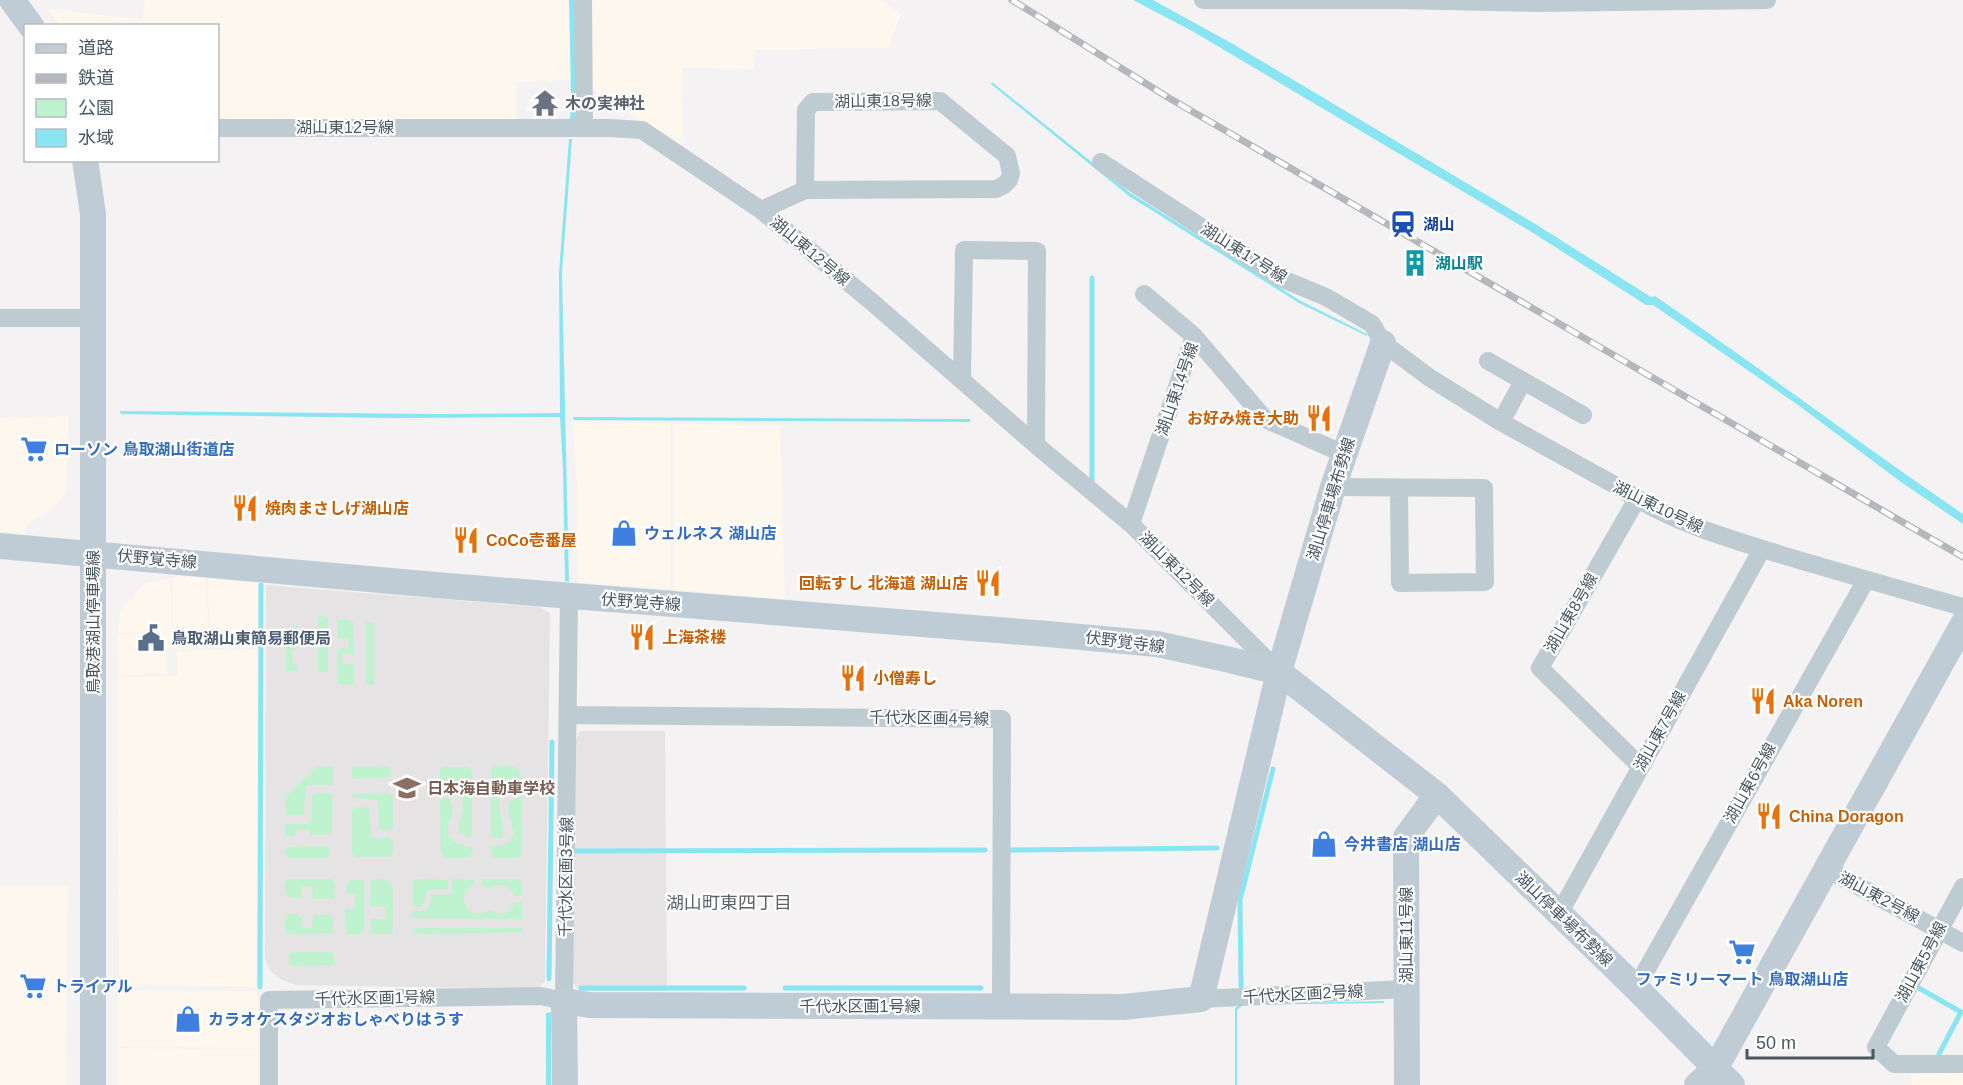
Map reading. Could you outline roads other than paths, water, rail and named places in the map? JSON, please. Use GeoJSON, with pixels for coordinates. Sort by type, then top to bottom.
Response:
{"type":"FeatureCollection","features":[{"type":"Feature","properties":{"kind":"main road"},"geometry":{"type":"LineString","coordinates":[[12,0],[30,24]]}},
{"type":"Feature","properties":{"kind":"main road","name":"鳥取港湖山停車場線"},"geometry":{"type":"LineString","coordinates":[[85,162],[93,214],[94,318],[93,1085]]}},
{"type":"Feature","properties":{"kind":"main road","name":"湖山停車場布勢線"},"geometry":{"type":"LineString","coordinates":[[1383,343],[1333,487],[1279,672],[1437,795],[1636,988],[1714,1080],[1827,868],[1963,624]]}},
{"type":"Feature","properties":{"kind":"main road","name":"伏野覚寺線"},"geometry":{"type":"LineString","coordinates":[[0,546],[1157,644],[1279,672]]}},
{"type":"Feature","properties":{"kind":"main road"},"geometry":{"type":"LineString","coordinates":[[1201,999],[1279,672]]}},
{"type":"Feature","properties":{"kind":"main road","name":"湖山東11号線"},"geometry":{"type":"LineString","coordinates":[[1407,1085],[1406,837],[1437,795]]}},
{"type":"Feature","properties":{"kind":"main road","name":"千代水区画1号線"},"geometry":{"type":"LineString","coordinates":[[564,1001],[590,1005],[1123,1007],[1201,999]]}},
{"type":"Feature","properties":{"kind":"main road","name":"千代水区画3号線"},"geometry":{"type":"LineString","coordinates":[[564,1001],[565,1085]]}},
{"type":"Feature","properties":{"kind":"street"},"geometry":{"type":"LineString","coordinates":[[583,0],[584,128]]}},
{"type":"Feature","properties":{"kind":"street"},"geometry":{"type":"LineString","coordinates":[[1203,0],[1537,3],[1767,0]]}},
{"type":"Feature","properties":{"kind":"street","name":"湖山東18号線"},"geometry":{"type":"LineString","coordinates":[[761,210],[804,190],[996,189],[1009,180],[1011,172],[1007,156],[940,101],[813,102],[806,110],[804,190]]}},
{"type":"Feature","properties":{"kind":"street","name":"湖山東12号線"},"geometry":{"type":"LineString","coordinates":[[219,128],[642,130],[761,210],[962,380],[1131,524],[1279,672]]}},
{"type":"Feature","properties":{"kind":"street","name":"湖山東17号線"},"geometry":{"type":"LineString","coordinates":[[1101,162],[1280,278],[1326,297],[1372,324],[1383,343]]}},
{"type":"Feature","properties":{"kind":"street"},"geometry":{"type":"LineString","coordinates":[[962,380],[964,250],[1037,251],[1036,445]]}},
{"type":"Feature","properties":{"kind":"street"},"geometry":{"type":"LineString","coordinates":[[1144,294],[1194,336]]}},
{"type":"Feature","properties":{"kind":"street"},"geometry":{"type":"LineString","coordinates":[[0,318],[94,318]]}},
{"type":"Feature","properties":{"kind":"street","name":"湖山東14号線"},"geometry":{"type":"LineString","coordinates":[[1194,336],[1265,419],[1344,454]]}},
{"type":"Feature","properties":{"kind":"street","name":"湖山東14号線"},"geometry":{"type":"LineString","coordinates":[[1131,524],[1194,336]]}},
{"type":"Feature","properties":{"kind":"street","name":"湖山東10号線"},"geometry":{"type":"LineString","coordinates":[[1383,343],[1430,378],[1501,422],[1622,489],[1637,500],[1692,526],[1762,549],[1963,607]]}},
{"type":"Feature","properties":{"kind":"street"},"geometry":{"type":"LineString","coordinates":[[1488,362],[1583,415]]}},
{"type":"Feature","properties":{"kind":"street"},"geometry":{"type":"LineString","coordinates":[[1501,422],[1523,381]]}},
{"type":"Feature","properties":{"kind":"street"},"geometry":{"type":"LineString","coordinates":[[1333,487],[1484,488],[1485,582],[1400,583],[1400,489]]}},
{"type":"Feature","properties":{"kind":"street","name":"湖山東8号線"},"geometry":{"type":"LineString","coordinates":[[1637,500],[1540,668],[1640,766]]}},
{"type":"Feature","properties":{"kind":"street","name":"湖山東7号線"},"geometry":{"type":"LineString","coordinates":[[1559,914],[1762,549]]}},
{"type":"Feature","properties":{"kind":"street","name":"湖山東6号線"},"geometry":{"type":"LineString","coordinates":[[1636,988],[1866,580]]}},
{"type":"Feature","properties":{"kind":"street","name":"千代水区画3号線"},"geometry":{"type":"LineString","coordinates":[[564,1001],[569,596]]}},
{"type":"Feature","properties":{"kind":"street","name":"千代水区画4号線"},"geometry":{"type":"LineString","coordinates":[[568,715],[1002,719],[1001,1007]]}},
{"type":"Feature","properties":{"kind":"street","name":"湖山東2号線"},"geometry":{"type":"LineString","coordinates":[[1827,868],[1963,943]]}},
{"type":"Feature","properties":{"kind":"street","name":"湖山東5号線"},"geometry":{"type":"LineString","coordinates":[[1963,887],[1938,929],[1876,1047],[1894,1064],[1963,1064]]}},
{"type":"Feature","properties":{"kind":"street","name":"千代水区画2号線"},"geometry":{"type":"LineString","coordinates":[[1201,999],[1406,989]]}},
{"type":"Feature","properties":{"kind":"street","name":"千代水区画1号線"},"geometry":{"type":"LineString","coordinates":[[269,1085],[269,1000],[541,996],[564,1001]]}},
{"type":"Feature","properties":{"kind":"water"},"geometry":{"type":"Polygon","coordinates":[[[569,0],[576,0],[578,97],[575,123],[569,122],[573,97],[571,96],[569,0]]]}},
{"type":"Feature","properties":{"kind":"water"},"geometry":{"type":"Polygon","coordinates":[[[1133,0],[1153,0],[1233,44],[1537,225],[1651,297],[1655,296],[1963,514],[1963,524],[1901,482],[1798,405],[1653,305],[1646,305],[1530,231],[1192,31],[1133,0]]]}},
{"type":"Feature","properties":{"kind":"water"},"geometry":{"type":"Polygon","coordinates":[[[992,82],[1129,192],[1299,300],[1367,336],[1299,303],[1129,196],[991,84],[992,82]]]}},
{"type":"Feature","properties":{"kind":"water"},"geometry":{"type":"Polygon","coordinates":[[[569,139],[572,139],[562,273],[569,582],[565,581],[560,417],[395,418],[121,414],[120,411],[560,413],[559,273],[569,139]]]}},
{"type":"Feature","properties":{"kind":"water"},"geometry":{"type":"Polygon","coordinates":[[[573,417],[970,419],[970,422],[574,420],[573,417]]]}},
{"type":"Feature","properties":{"kind":"water"},"geometry":{"type":"Polygon","coordinates":[[[1384,1001],[1384,1003],[1243,1005],[1237,1010],[1237,1085],[1235,1085],[1235,1008],[1241,1004],[1384,1001]]]}},
{"type":"Feature","properties":{"kind":"water"},"geometry":{"type":"Polygon","coordinates":[[[551,1012],[551,1085],[546,1085],[546,1013],[551,1012]]]}},
{"type":"Feature","properties":{"kind":"waterway"},"geometry":{"type":"LineString","coordinates":[[1092,278],[1092,483]]}},
{"type":"Feature","properties":{"kind":"waterway"},"geometry":{"type":"LineString","coordinates":[[260,987],[261,585]]}},
{"type":"Feature","properties":{"kind":"waterway"},"geometry":{"type":"LineString","coordinates":[[549,979],[552,742]]}},
{"type":"Feature","properties":{"kind":"waterway"},"geometry":{"type":"LineString","coordinates":[[1241,986],[1240,900],[1273,769]]}},
{"type":"Feature","properties":{"kind":"waterway"},"geometry":{"type":"LineString","coordinates":[[1011,850],[1217,848]]}},
{"type":"Feature","properties":{"kind":"waterway"},"geometry":{"type":"LineString","coordinates":[[575,851],[985,850]]}},
{"type":"Feature","properties":{"kind":"waterway"},"geometry":{"type":"LineString","coordinates":[[1917,987],[1961,1012],[1939,1054]]}},
{"type":"Feature","properties":{"kind":"waterway"},"geometry":{"type":"LineString","coordinates":[[581,988],[744,988]]}},
{"type":"Feature","properties":{"kind":"waterway"},"geometry":{"type":"LineString","coordinates":[[785,988],[981,988]]}},
{"type":"Feature","properties":{"kind":"railway"},"geometry":{"type":"LineString","coordinates":[[1012,0],[1169,98],[1963,557]]}},
{"type":"Feature","properties":{"kind":"place","name":"木の実神社"},"geometry":{"type":"Point","coordinates":[545,103]}},
{"type":"Feature","properties":{"kind":"place","name":"湖山"},"geometry":{"type":"Point","coordinates":[1403,224]}},
{"type":"Feature","properties":{"kind":"place","name":"湖山駅"},"geometry":{"type":"Point","coordinates":[1415,263]}},
{"type":"Feature","properties":{"kind":"place","name":"お好み焼き大助"},"geometry":{"type":"Point","coordinates":[1319,418]}},
{"type":"Feature","properties":{"kind":"place","name":"ローソン 鳥取湖山街道店"},"geometry":{"type":"Point","coordinates":[34,449]}},
{"type":"Feature","properties":{"kind":"place","name":"焼肉まさしげ湖山店"},"geometry":{"type":"Point","coordinates":[245,508]}},
{"type":"Feature","properties":{"kind":"place","name":"ウェルネス 湖山店"},"geometry":{"type":"Point","coordinates":[624,533]}},
{"type":"Feature","properties":{"kind":"place","name":"CoCo壱番屋"},"geometry":{"type":"Point","coordinates":[466,540]}},
{"type":"Feature","properties":{"kind":"place","name":"回転すし 北海道 湖山店"},"geometry":{"type":"Point","coordinates":[988,583]}},
{"type":"Feature","properties":{"kind":"place","name":"上海茶楼"},"geometry":{"type":"Point","coordinates":[642,637]}},
{"type":"Feature","properties":{"kind":"place","name":"鳥取湖山東簡易郵便局"},"geometry":{"type":"Point","coordinates":[151,638]}},
{"type":"Feature","properties":{"kind":"place","name":"小僧寿し"},"geometry":{"type":"Point","coordinates":[853,678]}},
{"type":"Feature","properties":{"kind":"place","name":"Aka Noren"},"geometry":{"type":"Point","coordinates":[1763,701]}},
{"type":"Feature","properties":{"kind":"place","name":"日本海自動車学校"},"geometry":{"type":"Point","coordinates":[407,788]}},
{"type":"Feature","properties":{"kind":"place","name":"China Doragon"},"geometry":{"type":"Point","coordinates":[1769,816]}},
{"type":"Feature","properties":{"kind":"place","name":"今井書店 湖山店"},"geometry":{"type":"Point","coordinates":[1324,844]}},
{"type":"Feature","properties":{"kind":"place","name":"ファミリーマート 鳥取湖山店"},"geometry":{"type":"Point","coordinates":[1742,952]}},
{"type":"Feature","properties":{"kind":"place","name":"トライアル"},"geometry":{"type":"Point","coordinates":[33,986]}},
{"type":"Feature","properties":{"kind":"place","name":"カラオケスタジオおしゃべりはうす"},"geometry":{"type":"Point","coordinates":[188,1019]}},
{"type":"Feature","properties":{"kind":"district","name":"湖山町東四丁目"},"geometry":{"type":"Point","coordinates":[729,903]}}]}
